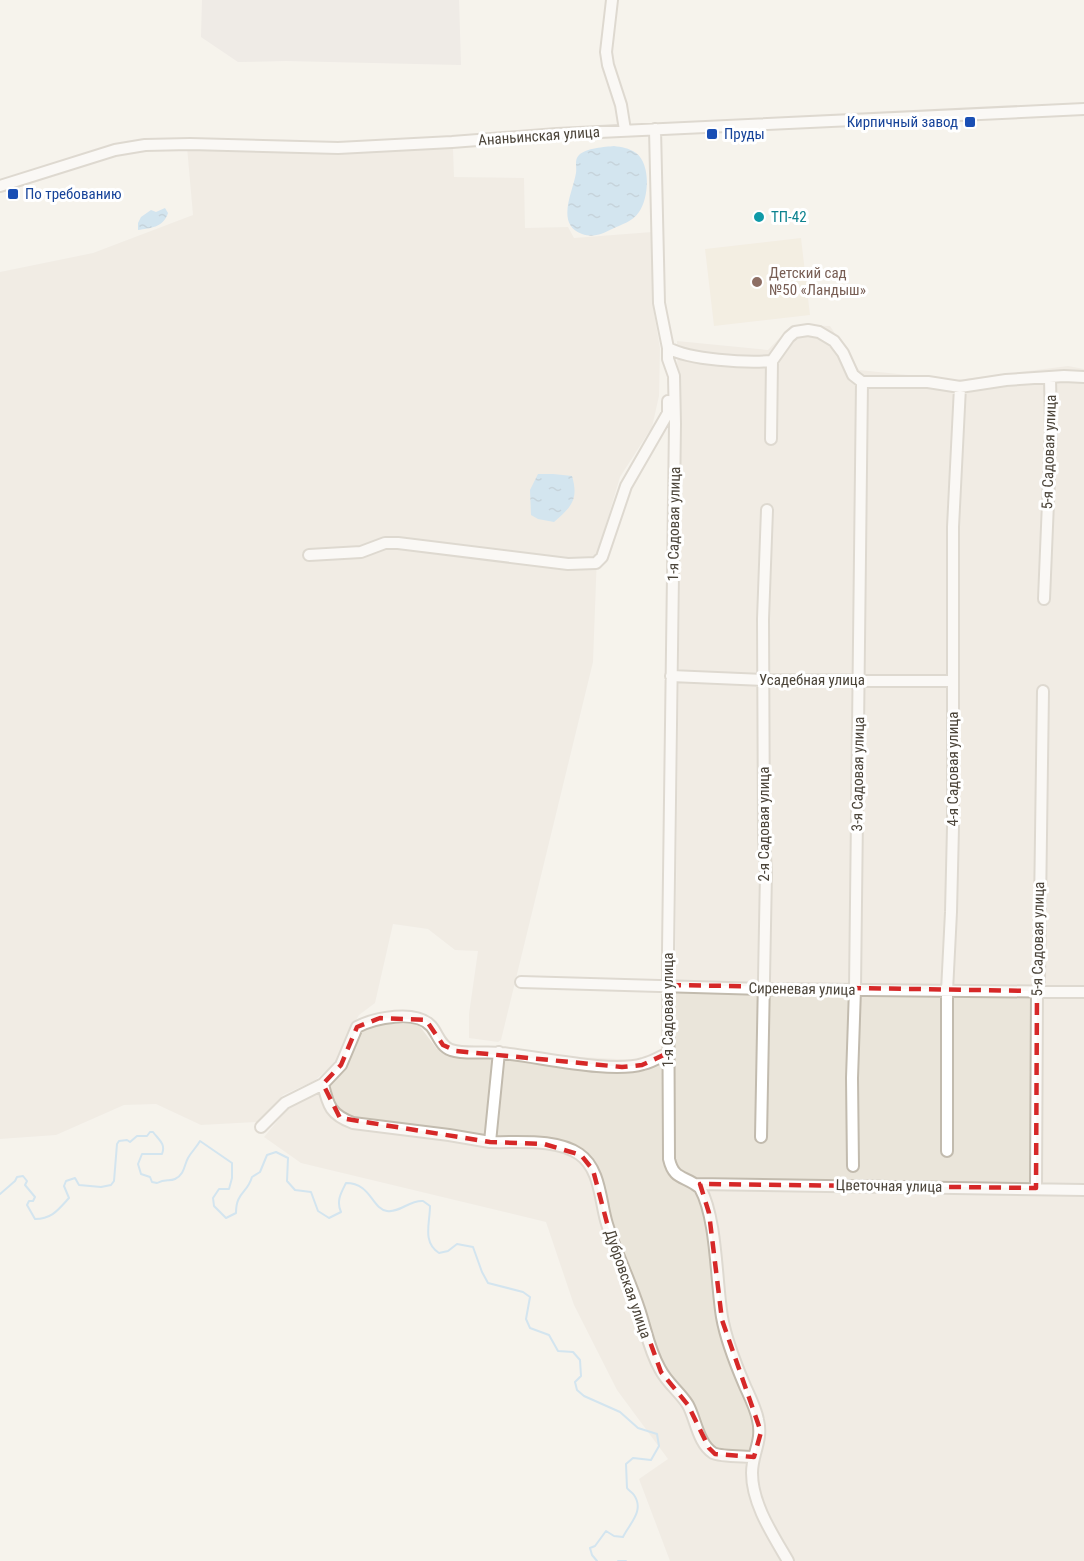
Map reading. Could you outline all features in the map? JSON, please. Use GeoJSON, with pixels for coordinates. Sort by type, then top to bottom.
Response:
{"type":"FeatureCollection","features":[{"type":"Feature","properties":{"kind":"street"},"geometry":{"type":"LineString","coordinates":[[612,0],[606,52],[626,130]]}},
{"type":"Feature","properties":{"kind":"street","name":"Ананьинская улица"},"geometry":{"type":"LineString","coordinates":[[0,186],[115,150],[145,145],[338,148],[626,130],[1084,109]]}},
{"type":"Feature","properties":{"kind":"street","name":"1-я Садовая улица"},"geometry":{"type":"LineString","coordinates":[[655,129],[657,278],[659,303],[674,375],[672,419],[675,557],[671,676],[668,951],[669,1159],[672,1170],[677,1176],[695,1184],[704,1195],[709,1213],[722,1320],[761,1432],[752,1474],[754,1492],[764,1517],[788,1561]]}},
{"type":"Feature","properties":{"kind":"street"},"geometry":{"type":"LineString","coordinates":[[771,439],[772,361],[785,341],[795,332],[803,330],[814,331],[834,341],[843,353],[853,375],[862,382],[928,382],[960,387],[990,381],[1050,377],[1084,378]]}},
{"type":"Feature","properties":{"kind":"street"},"geometry":{"type":"LineString","coordinates":[[668,354],[739,361],[772,361]]}},
{"type":"Feature","properties":{"kind":"street","name":"5-я Садовая улица"},"geometry":{"type":"LineString","coordinates":[[1044,599],[1051,430],[1050,377]]}},
{"type":"Feature","properties":{"kind":"street","name":"3-я Садовая улица"},"geometry":{"type":"LineString","coordinates":[[853,1166],[852,1078],[862,382]]}},
{"type":"Feature","properties":{"kind":"street","name":"4-я Садовая улица"},"geometry":{"type":"LineString","coordinates":[[947,1151],[947,991],[953,827],[953,526],[960,387]]}},
{"type":"Feature","properties":{"kind":"street"},"geometry":{"type":"LineString","coordinates":[[309,555],[361,552],[385,543],[399,543],[568,564],[596,563],[602,557],[626,486],[672,419]]}},
{"type":"Feature","properties":{"kind":"street","name":"2-я Садовая улица"},"geometry":{"type":"LineString","coordinates":[[761,1137],[766,873],[763,619],[767,510]]}},
{"type":"Feature","properties":{"kind":"street","name":"Усадебная улица"},"geometry":{"type":"LineString","coordinates":[[671,676],[765,680],[952,681]]}},
{"type":"Feature","properties":{"kind":"street","name":"5-я Садовая улица"},"geometry":{"type":"LineString","coordinates":[[1036,1188],[1036,991],[1039,980],[1043,691]]}},
{"type":"Feature","properties":{"kind":"street","name":"Сиреневая улица"},"geometry":{"type":"LineString","coordinates":[[521,982],[1084,992]]}},
{"type":"Feature","properties":{"kind":"street"},"geometry":{"type":"LineString","coordinates":[[261,1127],[285,1103],[323,1084],[340,1065],[357,1027],[380,1018],[426,1020],[448,1050],[499,1052],[598,1066],[642,1065],[668,1053]]}},
{"type":"Feature","properties":{"kind":"street"},"geometry":{"type":"LineString","coordinates":[[490,1142],[499,1052]]}},
{"type":"Feature","properties":{"kind":"street","name":"Дубровская улица"},"geometry":{"type":"LineString","coordinates":[[323,1084],[332,1111],[340,1118],[353,1123],[490,1142],[544,1144],[565,1148],[580,1155],[593,1170],[607,1223],[640,1311],[651,1352],[661,1372],[688,1405],[708,1448],[715,1454],[754,1457]]}},
{"type":"Feature","properties":{"kind":"street","name":"Цветочная улица"},"geometry":{"type":"LineString","coordinates":[[695,1184],[1084,1190]]}},
{"type":"Feature","properties":{"kind":"highlighted area"},"geometry":{"type":"Polygon","coordinates":[[[669,985],[1037,991],[1036,1188],[700,1184],[709,1213],[722,1320],[761,1432],[754,1457],[715,1454],[709,1448],[688,1405],[661,1372],[607,1223],[593,1170],[581,1155],[544,1144],[490,1142],[340,1118],[323,1084],[341,1065],[357,1027],[380,1018],[426,1020],[443,1045],[456,1051],[622,1067],[642,1065],[668,1053],[669,985]]]}},
{"type":"Feature","properties":{"kind":"shaded area"},"geometry":{"type":"Polygon","coordinates":[[[202,0],[459,0],[461,65],[238,62],[201,37],[202,0]]]}},
{"type":"Feature","properties":{"kind":"shaded area"},"geometry":{"type":"Polygon","coordinates":[[[187,147],[453,148],[454,177],[524,178],[525,228],[568,227],[574,238],[652,232],[653,307],[660,348],[659,396],[652,427],[620,477],[597,555],[593,662],[501,1040],[498,1042],[469,1038],[469,1014],[478,951],[455,950],[428,929],[393,924],[375,1003],[359,1015],[334,1064],[314,1081],[283,1095],[258,1122],[201,1125],[156,1104],[124,1105],[56,1135],[0,1139],[0,272],[93,253],[193,215],[187,147]]]}},
{"type":"Feature","properties":{"kind":"shaded area","name":"Детский сад №50 «Ландыш»"},"geometry":{"type":"Polygon","coordinates":[[[801,238],[810,315],[714,326],[705,249],[801,238]]]}},
{"type":"Feature","properties":{"kind":"shaded area"},"geometry":{"type":"Polygon","coordinates":[[[792,325],[830,326],[859,370],[957,380],[1068,366],[1084,369],[1084,1561],[670,1561],[639,1479],[668,1459],[617,1390],[574,1305],[546,1222],[301,1163],[264,1137],[290,1106],[332,1081],[361,1033],[378,1023],[418,1024],[437,1049],[674,1062],[680,569],[677,341],[768,350],[792,325]]]}},
{"type":"Feature","properties":{"kind":"water"},"geometry":{"type":"Polygon","coordinates":[[[614,146],[633,151],[641,158],[647,181],[645,198],[639,212],[623,224],[597,235],[582,234],[569,223],[567,215],[577,159],[586,151],[614,146]]]}},
{"type":"Feature","properties":{"kind":"water"},"geometry":{"type":"Polygon","coordinates":[[[165,208],[168,213],[163,222],[138,230],[141,217],[151,210],[156,212],[165,208]]]}},
{"type":"Feature","properties":{"kind":"water"},"geometry":{"type":"Polygon","coordinates":[[[538,474],[572,476],[574,497],[565,512],[554,522],[531,515],[530,490],[538,474]]]}},
{"type":"Feature","properties":{"kind":"waterway"},"geometry":{"type":"LineString","coordinates":[[0,1194],[17,1177],[23,1176],[27,1181],[25,1185],[35,1197],[27,1205],[35,1219],[46,1217],[54,1213],[69,1198],[64,1186],[66,1181],[75,1178],[79,1185],[101,1187],[111,1185],[114,1181],[119,1141],[130,1142],[137,1136],[147,1136],[153,1132],[160,1140],[162,1154],[142,1154],[138,1164],[141,1174],[150,1177],[152,1182],[173,1180],[178,1177],[200,1141],[232,1163],[229,1189],[219,1189],[213,1198],[214,1206],[226,1218],[236,1213],[240,1197],[252,1177],[260,1172],[267,1155],[276,1152],[288,1158],[287,1181],[295,1190],[311,1192],[318,1211],[329,1218],[341,1212],[339,1201],[346,1183],[361,1187],[378,1206],[387,1211],[423,1201],[430,1206],[428,1232],[434,1249],[439,1253],[448,1251],[457,1244],[473,1247],[488,1283],[523,1292],[530,1297],[526,1319],[530,1328],[549,1335],[558,1351],[573,1352],[580,1360],[581,1376],[575,1382],[577,1390],[584,1396],[620,1412],[638,1428],[657,1434],[659,1446],[651,1460],[633,1458],[626,1464],[627,1488],[633,1494],[638,1506],[635,1517],[623,1537],[614,1536],[606,1531],[595,1546],[590,1548],[597,1561]]}},
{"type":"Feature","properties":{"kind":"waterway"},"geometry":{"type":"LineString","coordinates":[[618,1561],[626,1561]]}},
{"type":"Feature","properties":{"kind":"place","name":"Кирпичный завод"},"geometry":{"type":"Point","coordinates":[970,122]}},
{"type":"Feature","properties":{"kind":"place","name":"Пруды"},"geometry":{"type":"Point","coordinates":[712,134]}},
{"type":"Feature","properties":{"kind":"place","name":"По требованию"},"geometry":{"type":"Point","coordinates":[13,194]}},
{"type":"Feature","properties":{"kind":"place","name":"ТП-42"},"geometry":{"type":"Point","coordinates":[759,217]}},
{"type":"Feature","properties":{"kind":"place","name":"Детский сад №50 «Ландыш»"},"geometry":{"type":"Point","coordinates":[757,282]}}]}
